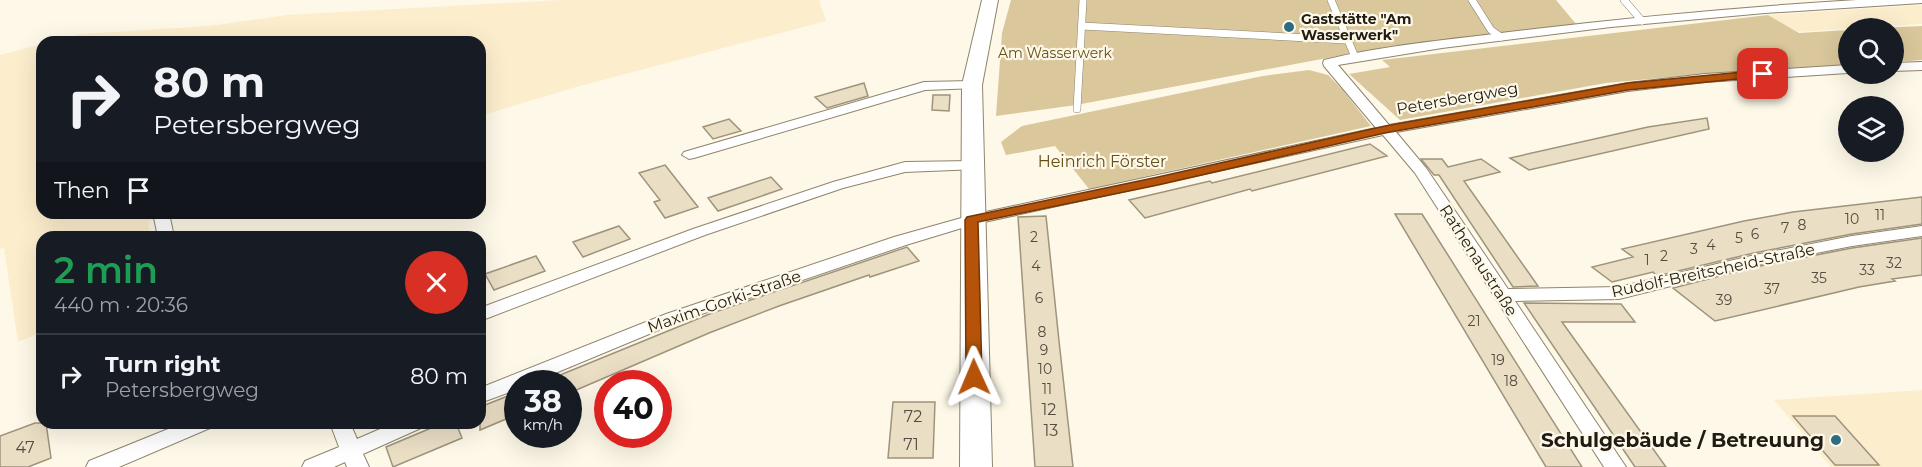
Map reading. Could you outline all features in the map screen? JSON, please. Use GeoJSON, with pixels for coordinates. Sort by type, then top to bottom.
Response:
{"type":"FeatureCollection","features":[{"type":"Feature","properties":{"kind":"street"},"geometry":{"type":"LineString","coordinates":[[1355,57],[1642,21],[1848,2],[1920,0]]}},
{"type":"Feature","properties":{"kind":"street"},"geometry":{"type":"LineString","coordinates":[[976,467],[972,85],[988,8]]}},
{"type":"Feature","properties":{"kind":"street","name":"Rathenaustraße"},"geometry":{"type":"LineString","coordinates":[[1355,57],[1329,63],[1421,171],[1615,467]]}},
{"type":"Feature","properties":{"kind":"street"},"geometry":{"type":"LineString","coordinates":[[1904,67],[1922,66]]}},
{"type":"Feature","properties":{"kind":"street","name":"Petersbergweg"},"geometry":{"type":"LineString","coordinates":[[972,220],[1169,179],[1385,130],[1628,87],[1705,78],[1838,70]]}},
{"type":"Feature","properties":{"kind":"street"},"geometry":{"type":"LineString","coordinates":[[689,155],[924,86],[972,85]]}},
{"type":"Feature","properties":{"kind":"street"},"geometry":{"type":"LineString","coordinates":[[486,313],[699,232],[838,184],[905,167],[972,166]]}},
{"type":"Feature","properties":{"kind":"street","name":"Maxim-Gorki-Straße"},"geometry":{"type":"LineString","coordinates":[[486,394],[672,318],[900,241],[972,220]]}},
{"type":"Feature","properties":{"kind":"street","name":"Rudolf-Breitscheid-Straße"},"geometry":{"type":"LineString","coordinates":[[1502,295],[1618,293],[1755,260],[1852,241],[1922,231]]}},
{"type":"Feature","properties":{"kind":"street"},"geometry":{"type":"LineString","coordinates":[[97,467],[189,429]]}},
{"type":"Feature","properties":{"kind":"street"},"geometry":{"type":"LineString","coordinates":[[343,429],[355,458]]}},
{"type":"Feature","properties":{"kind":"street"},"geometry":{"type":"LineString","coordinates":[[313,467],[355,458],[404,429]]}},
{"type":"Feature","properties":{"kind":"lane"},"geometry":{"type":"LineString","coordinates":[[1077,109],[1083,0]]}},
{"type":"Feature","properties":{"kind":"lane"},"geometry":{"type":"LineString","coordinates":[[1331,0],[1355,57]]}},
{"type":"Feature","properties":{"kind":"lane"},"geometry":{"type":"LineString","coordinates":[[1472,0],[1491,30],[1501,37]]}},
{"type":"Feature","properties":{"kind":"lane"},"geometry":{"type":"LineString","coordinates":[[1624,0],[1642,21]]}},
{"type":"Feature","properties":{"kind":"lane"},"geometry":{"type":"LineString","coordinates":[[1082,26],[1346,40]]}},
{"type":"Feature","properties":{"kind":"shaded area"},"geometry":{"type":"Polygon","coordinates":[[[561,0],[819,0],[826,21],[576,87],[486,114],[486,36],[74,36],[209,26],[287,15],[561,0]]]}},
{"type":"Feature","properties":{"kind":"shaded area"},"geometry":{"type":"Polygon","coordinates":[[[1922,5],[1922,24],[1904,25],[1904,18],[1838,18],[1838,29],[1798,32],[1768,15],[1922,5]]]}},
{"type":"Feature","properties":{"kind":"shaded area"},"geometry":{"type":"Polygon","coordinates":[[[36,46],[36,219],[154,219],[148,222],[149,231],[36,231],[36,334],[18,342],[4,248],[0,249],[0,55],[36,46]]]}},
{"type":"Feature","properties":{"kind":"shaded area"},"geometry":{"type":"Polygon","coordinates":[[[1922,390],[1922,467],[1831,467],[1774,400],[1922,390]]]}},
{"type":"Feature","properties":{"kind":"green space","name":"Am Wasserwerk"},"geometry":{"type":"Polygon","coordinates":[[[1011,0],[1556,0],[1576,24],[1391,46],[1076,105],[996,116],[1002,33],[1011,0]]]}},
{"type":"Feature","properties":{"kind":"green space"},"geometry":{"type":"Polygon","coordinates":[[[1768,15],[1799,33],[1838,31],[1838,66],[1727,72],[1606,83],[1400,120],[1349,74],[1390,67],[1382,60],[1768,15]]]}},
{"type":"Feature","properties":{"kind":"green space"},"geometry":{"type":"Polygon","coordinates":[[[1922,26],[1922,60],[1904,61],[1904,27],[1922,26]]]}},
{"type":"Feature","properties":{"kind":"green space","name":"Heinrich Förster"},"geometry":{"type":"Polygon","coordinates":[[[1309,70],[1328,75],[1371,126],[1089,189],[1055,146],[1006,155],[1001,142],[1022,126],[1263,76],[1309,70]]]}},
{"type":"Feature","properties":{"kind":"building"},"geometry":{"type":"Polygon","coordinates":[[[864,83],[868,96],[827,108],[815,97],[864,83]]]}},
{"type":"Feature","properties":{"kind":"building"},"geometry":{"type":"Polygon","coordinates":[[[933,95],[950,95],[949,111],[932,110],[933,95]]]}},
{"type":"Feature","properties":{"kind":"building"},"geometry":{"type":"Polygon","coordinates":[[[1707,118],[1709,129],[1529,170],[1510,158],[1648,127],[1707,118]]]}},
{"type":"Feature","properties":{"kind":"building"},"geometry":{"type":"Polygon","coordinates":[[[729,119],[741,131],[713,139],[703,127],[729,119]]]}},
{"type":"Feature","properties":{"kind":"building"},"geometry":{"type":"Polygon","coordinates":[[[1370,144],[1387,156],[1252,191],[1250,189],[1145,218],[1129,200],[1210,181],[1212,183],[1370,144]]]}},
{"type":"Feature","properties":{"kind":"building"},"geometry":{"type":"Polygon","coordinates":[[[1421,159],[1442,159],[1448,167],[1481,159],[1500,172],[1464,181],[1538,286],[1513,287],[1439,175],[1434,175],[1421,159]]]}},
{"type":"Feature","properties":{"kind":"building"},"geometry":{"type":"Polygon","coordinates":[[[665,165],[698,207],[665,218],[654,202],[660,200],[639,173],[665,165]]]}},
{"type":"Feature","properties":{"kind":"building"},"geometry":{"type":"Polygon","coordinates":[[[771,177],[782,189],[718,211],[708,198],[771,177]]]}},
{"type":"Feature","properties":{"kind":"building"},"geometry":{"type":"Polygon","coordinates":[[[1922,197],[1922,224],[1852,234],[1754,253],[1657,276],[1653,272],[1612,282],[1592,267],[1633,257],[1622,249],[1744,221],[1793,212],[1922,197]]]}},
{"type":"Feature","properties":{"kind":"building"},"geometry":{"type":"Polygon","coordinates":[[[1395,214],[1422,214],[1582,467],[1546,467],[1395,214]]]}},
{"type":"Feature","properties":{"kind":"building"},"geometry":{"type":"Polygon","coordinates":[[[1046,216],[1073,467],[1035,467],[1018,217],[1046,216]]]}},
{"type":"Feature","properties":{"kind":"building"},"geometry":{"type":"Polygon","coordinates":[[[619,226],[630,239],[583,257],[573,242],[619,226]]]}},
{"type":"Feature","properties":{"kind":"building"},"geometry":{"type":"Polygon","coordinates":[[[1922,238],[1922,275],[1892,279],[1895,281],[1859,287],[1715,321],[1673,288],[1755,267],[1852,248],[1922,238]]]}},
{"type":"Feature","properties":{"kind":"building"},"geometry":{"type":"Polygon","coordinates":[[[907,247],[919,261],[870,277],[869,275],[779,306],[623,370],[594,370],[594,382],[582,388],[582,370],[572,370],[712,313],[907,247]]]}},
{"type":"Feature","properties":{"kind":"building"},"geometry":{"type":"Polygon","coordinates":[[[536,256],[545,271],[494,290],[486,274],[536,256]]]}},
{"type":"Feature","properties":{"kind":"building"},"geometry":{"type":"Polygon","coordinates":[[[1524,303],[1621,304],[1635,322],[1562,322],[1666,467],[1635,467],[1524,303]]]}},
{"type":"Feature","properties":{"kind":"building"},"geometry":{"type":"Polygon","coordinates":[[[504,398],[504,420],[486,427],[486,405],[504,398]]]}},
{"type":"Feature","properties":{"kind":"building"},"geometry":{"type":"Polygon","coordinates":[[[893,402],[935,402],[933,458],[888,458],[893,402]]]}},
{"type":"Feature","properties":{"kind":"building","name":"Schulgebäude / Betreuung"},"geometry":{"type":"Polygon","coordinates":[[[1793,416],[1835,416],[1879,465],[1835,465],[1793,416]]]}},
{"type":"Feature","properties":{"kind":"building"},"geometry":{"type":"Polygon","coordinates":[[[36,423],[36,429],[47,429],[51,458],[28,467],[0,467],[0,436],[36,423]]]}},
{"type":"Feature","properties":{"kind":"building"},"geometry":{"type":"Polygon","coordinates":[[[429,429],[458,429],[462,438],[393,467],[386,447],[429,429]]]}},
{"type":"Feature","properties":{"kind":"place","name":"Gaststätte \"Am Wasserwerk\""},"geometry":{"type":"Point","coordinates":[1289,27]}},
{"type":"Feature","properties":{"kind":"place","name":"Schulgebäude / Betreuung"},"geometry":{"type":"Point","coordinates":[1836,440]}},
{"type":"Feature","properties":{"kind":"route"},"geometry":{"type":"LineString","coordinates":[[974,377],[972,220],[1385,130],[1546,100],[1628,87],[1763,74]]}}]}
